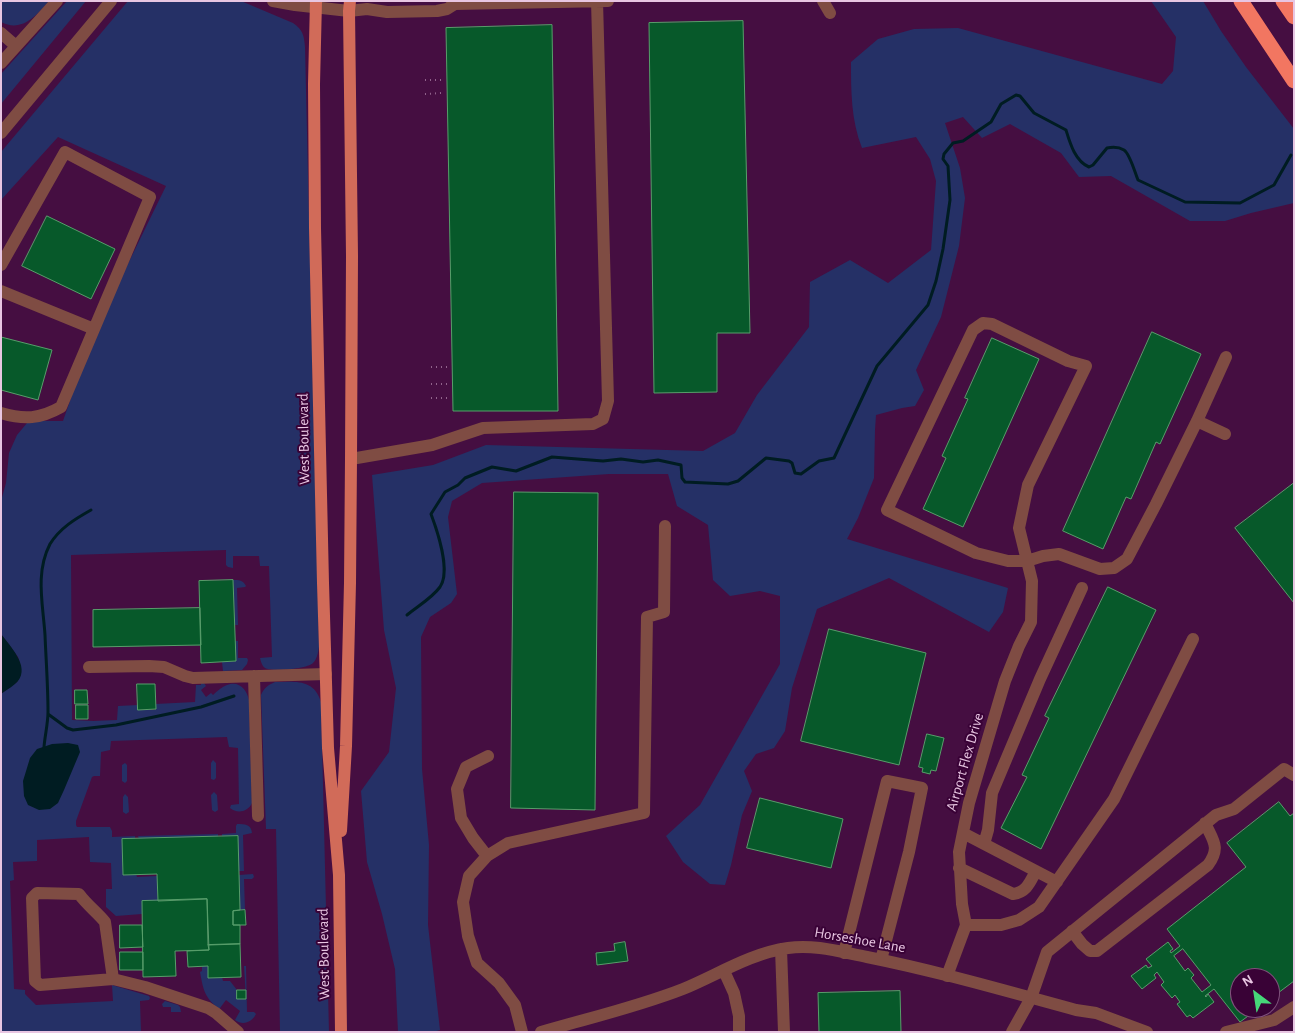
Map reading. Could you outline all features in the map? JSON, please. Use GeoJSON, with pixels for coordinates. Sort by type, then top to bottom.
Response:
{"type":"FeatureCollection","features":[{"type":"Feature","properties":{"kind":"highway"},"geometry":{"type":"LineString","coordinates":[[1240,1],[1294,81]]}},
{"type":"Feature","properties":{"kind":"highway"},"geometry":{"type":"LineString","coordinates":[[1283,1],[1294,17]]}},
{"type":"Feature","properties":{"kind":"main road","name":"West Boulevard"},"geometry":{"type":"LineString","coordinates":[[316,4],[314,84],[315,228],[328,748],[338,875],[341,1032]]}},
{"type":"Feature","properties":{"kind":"main road","name":"West Boulevard"},"geometry":{"type":"LineString","coordinates":[[338,875],[346,746],[350,583],[352,256],[349,6]]}},
{"type":"Feature","properties":{"kind":"street"},"geometry":{"type":"LineString","coordinates":[[1,62],[57,1]]}},
{"type":"Feature","properties":{"kind":"street"},"geometry":{"type":"LineString","coordinates":[[1,133],[111,1]]}},
{"type":"Feature","properties":{"kind":"street"},"geometry":{"type":"LineString","coordinates":[[273,1],[349,6],[387,12],[437,11],[447,9],[454,3],[608,1]]}},
{"type":"Feature","properties":{"kind":"street"},"geometry":{"type":"LineString","coordinates":[[368,9],[382,1]]}},
{"type":"Feature","properties":{"kind":"street"},"geometry":{"type":"LineString","coordinates":[[823,1],[830,13]]}},
{"type":"Feature","properties":{"kind":"street"},"geometry":{"type":"LineString","coordinates":[[351,459],[432,445],[483,428],[593,424],[603,419],[608,401],[597,2]]}},
{"type":"Feature","properties":{"kind":"street"},"geometry":{"type":"LineString","coordinates":[[1,33],[16,46]]}},
{"type":"Feature","properties":{"kind":"street"},"geometry":{"type":"LineString","coordinates":[[1,264],[65,152],[150,197],[61,407],[49,414],[34,418],[1,413]]}},
{"type":"Feature","properties":{"kind":"street"},"geometry":{"type":"LineString","coordinates":[[1,291],[94,328]]}},
{"type":"Feature","properties":{"kind":"street","name":"Airport Flex Drive"},"geometry":{"type":"LineString","coordinates":[[966,926],[962,904],[959,852],[969,803],[1005,681],[1019,646],[1032,622],[1032,581],[1019,528],[1028,485],[1086,366],[1068,361],[992,324],[983,323],[973,330],[887,510],[976,553],[1008,561],[1027,561]]}},
{"type":"Feature","properties":{"kind":"street"},"geometry":{"type":"LineString","coordinates":[[1027,561],[1043,556],[1060,554],[1100,569],[1114,568],[1127,559],[1197,421],[1226,357]]}},
{"type":"Feature","properties":{"kind":"street"},"geometry":{"type":"LineString","coordinates":[[1197,421],[1225,434]]}},
{"type":"Feature","properties":{"kind":"street"},"geometry":{"type":"LineString","coordinates":[[522,1032],[515,1005],[499,982],[477,964],[468,936],[463,902],[469,876],[487,856],[508,843],[644,813],[647,617],[664,612],[665,526]]}},
{"type":"Feature","properties":{"kind":"street"},"geometry":{"type":"LineString","coordinates":[[984,844],[988,830],[992,793],[1040,679],[1082,588]]}},
{"type":"Feature","properties":{"kind":"street"},"geometry":{"type":"LineString","coordinates":[[947,976],[966,926],[1001,924],[1019,920],[1039,907],[1114,799],[1193,639]]}},
{"type":"Feature","properties":{"kind":"street"},"geometry":{"type":"LineString","coordinates":[[89,667],[164,667],[193,678],[326,674]]}},
{"type":"Feature","properties":{"kind":"street"},"geometry":{"type":"LineString","coordinates":[[254,676],[258,816]]}},
{"type":"Feature","properties":{"kind":"street"},"geometry":{"type":"LineString","coordinates":[[487,856],[461,818],[457,790],[466,767],[488,756]]}},
{"type":"Feature","properties":{"kind":"street"},"geometry":{"type":"LineString","coordinates":[[1012,1032],[1031,998],[1047,952],[1216,814],[1234,809],[1284,769],[1294,775]]}},
{"type":"Feature","properties":{"kind":"street"},"geometry":{"type":"LineString","coordinates":[[844,953],[887,781],[922,788],[909,852],[881,960]]}},
{"type":"Feature","properties":{"kind":"street"},"geometry":{"type":"LineString","coordinates":[[1072,931],[1090,951],[1097,951],[1208,865],[1214,856],[1215,846],[1205,823]]}},
{"type":"Feature","properties":{"kind":"street"},"geometry":{"type":"LineString","coordinates":[[963,833],[1057,882]]}},
{"type":"Feature","properties":{"kind":"street"},"geometry":{"type":"LineString","coordinates":[[959,868],[1013,894],[1020,892],[1028,886],[1036,871]]}},
{"type":"Feature","properties":{"kind":"street"},"geometry":{"type":"LineString","coordinates":[[113,980],[105,922],[79,894],[37,893],[32,898],[35,982],[40,985],[113,980],[145,987],[208,1008],[238,1032]]}},
{"type":"Feature","properties":{"kind":"street","name":"Horseshoe Lane"},"geometry":{"type":"LineString","coordinates":[[541,1032],[651,1001],[752,958],[798,946],[818,947],[947,976],[1096,1014],[1148,1032]]}},
{"type":"Feature","properties":{"kind":"street"},"geometry":{"type":"LineString","coordinates":[[781,949],[784,1032]]}},
{"type":"Feature","properties":{"kind":"street"},"geometry":{"type":"LineString","coordinates":[[724,971],[734,993],[739,1016],[739,1032]]}},
{"type":"Feature","properties":{"kind":"street"},"geometry":{"type":"LineString","coordinates":[[1226,1032],[1274,1020],[1294,1007]]}},
{"type":"Feature","properties":{"kind":"street"},"geometry":{"type":"LineString","coordinates":[[587,1018],[590,1032]]}},
{"type":"Feature","properties":{"kind":"path"},"geometry":{"type":"LineString","coordinates":[[425,80],[441,80]]}},
{"type":"Feature","properties":{"kind":"path"},"geometry":{"type":"LineString","coordinates":[[425,94],[442,93]]}},
{"type":"Feature","properties":{"kind":"path"},"geometry":{"type":"LineString","coordinates":[[430,367],[447,367]]}},
{"type":"Feature","properties":{"kind":"path"},"geometry":{"type":"LineString","coordinates":[[431,384],[447,384]]}},
{"type":"Feature","properties":{"kind":"path"},"geometry":{"type":"LineString","coordinates":[[431,398],[448,398]]}},
{"type":"Feature","properties":{"kind":"shaded area"},"geometry":{"type":"Polygon","coordinates":[[[1,1],[49,1],[28,21],[22,24],[9,25],[1,22],[1,1]]]}},
{"type":"Feature","properties":{"kind":"shaded area"},"geometry":{"type":"Polygon","coordinates":[[[67,1],[86,1],[1,104],[1,74],[67,1]]]}},
{"type":"Feature","properties":{"kind":"shaded area"},"geometry":{"type":"Polygon","coordinates":[[[128,1],[241,1],[293,23],[299,28],[303,36],[305,47],[319,647],[315,660],[310,665],[282,670],[269,669],[263,666],[260,658],[272,657],[269,566],[260,566],[259,556],[233,556],[233,568],[226,565],[226,550],[71,555],[72,720],[117,720],[118,706],[138,705],[138,710],[155,710],[155,704],[195,702],[196,685],[201,685],[201,683],[204,683],[206,686],[201,690],[206,697],[211,693],[213,695],[227,685],[239,685],[249,700],[252,803],[242,811],[230,808],[231,805],[239,804],[238,748],[229,747],[227,737],[111,741],[110,750],[101,752],[100,776],[92,777],[76,825],[77,827],[110,827],[112,837],[135,836],[135,839],[122,840],[123,875],[136,874],[137,877],[157,876],[158,901],[142,901],[142,914],[116,916],[106,907],[106,889],[112,889],[111,863],[90,862],[89,837],[37,840],[37,861],[13,862],[14,880],[10,881],[14,989],[25,990],[25,994],[36,1005],[113,1001],[112,985],[149,996],[149,1000],[140,1001],[141,1032],[1,1032],[1,694],[17,682],[21,674],[18,657],[1,634],[1,501],[6,483],[9,453],[17,435],[27,423],[63,421],[71,398],[75,372],[166,186],[58,137],[1,200],[1,152],[128,1]]]}},
{"type":"Feature","properties":{"kind":"shaded area"},"geometry":{"type":"Polygon","coordinates":[[[1151,1],[1203,1],[1246,67],[1294,129],[1294,203],[1225,221],[1190,221],[1111,176],[1079,177],[1061,153],[1010,124],[982,138],[963,117],[945,123],[960,168],[965,198],[959,246],[941,317],[916,370],[924,390],[915,406],[876,415],[874,478],[858,518],[847,539],[1008,588],[1003,612],[989,632],[889,578],[817,609],[792,688],[785,731],[774,748],[756,754],[744,771],[752,791],[742,815],[725,885],[710,884],[683,862],[666,836],[700,805],[780,664],[780,596],[760,591],[730,596],[713,580],[708,525],[677,506],[668,474],[609,474],[482,483],[452,501],[448,517],[457,594],[451,603],[430,617],[421,637],[422,769],[429,845],[428,925],[440,1030],[433,1032],[398,1032],[395,969],[367,862],[361,791],[389,752],[396,688],[384,630],[372,475],[433,465],[486,445],[703,451],[735,433],[757,395],[809,327],[810,282],[850,260],[888,283],[931,250],[936,181],[930,159],[916,137],[862,148],[854,116],[851,62],[878,39],[914,29],[958,28],[1162,84],[1173,71],[1176,37],[1151,1]]]}},
{"type":"Feature","properties":{"kind":"shaded area"},"geometry":{"type":"Polygon","coordinates":[[[233,580],[241,581],[246,586],[237,588],[238,625],[235,625],[233,580]]]}},
{"type":"Feature","properties":{"kind":"shaded area"},"geometry":{"type":"Polygon","coordinates":[[[1,634],[17,656],[22,669],[18,681],[1,694],[1,634]]]}},
{"type":"Feature","properties":{"kind":"shaded area"},"geometry":{"type":"Polygon","coordinates":[[[235,641],[238,641],[238,658],[247,658],[247,664],[242,670],[223,671],[222,662],[236,661],[235,641]]]}},
{"type":"Feature","properties":{"kind":"shaded area"},"geometry":{"type":"Polygon","coordinates":[[[275,682],[296,682],[308,685],[318,694],[321,702],[329,1032],[280,1032],[276,829],[266,829],[261,695],[266,687],[275,682]]]}},
{"type":"Feature","properties":{"kind":"shaded area"},"geometry":{"type":"Polygon","coordinates":[[[68,743],[78,745],[80,752],[58,803],[50,809],[39,810],[28,805],[24,796],[23,781],[30,758],[37,749],[52,744],[68,743]]]}},
{"type":"Feature","properties":{"kind":"shaded area"},"geometry":{"type":"Polygon","coordinates":[[[213,760],[216,763],[216,778],[214,780],[211,779],[211,763],[213,760]]]}},
{"type":"Feature","properties":{"kind":"shaded area"},"geometry":{"type":"Polygon","coordinates":[[[125,763],[127,765],[127,781],[125,783],[122,781],[122,765],[125,763]]]}},
{"type":"Feature","properties":{"kind":"shaded area"},"geometry":{"type":"Polygon","coordinates":[[[214,792],[217,795],[218,810],[215,812],[212,810],[211,795],[214,792]]]}},
{"type":"Feature","properties":{"kind":"shaded area"},"geometry":{"type":"Polygon","coordinates":[[[125,794],[128,797],[129,812],[126,814],[123,812],[123,797],[125,794]]]}},
{"type":"Feature","properties":{"kind":"shaded area"},"geometry":{"type":"Polygon","coordinates":[[[237,824],[249,826],[252,833],[243,835],[244,871],[239,871],[222,837],[222,834],[236,833],[237,824]]]}},
{"type":"Feature","properties":{"kind":"shaded area"},"geometry":{"type":"Polygon","coordinates":[[[218,834],[218,837],[139,839],[138,836],[218,834]]]}},
{"type":"Feature","properties":{"kind":"shaded area"},"geometry":{"type":"Polygon","coordinates":[[[253,874],[254,877],[252,879],[244,879],[245,910],[240,910],[239,875],[253,874]]]}},
{"type":"Feature","properties":{"kind":"shaded area"},"geometry":{"type":"Polygon","coordinates":[[[202,966],[208,966],[222,977],[223,981],[230,981],[237,990],[237,999],[246,999],[244,966],[246,966],[247,1012],[254,1012],[256,1014],[252,1019],[244,1023],[235,1020],[240,1011],[226,1000],[220,1008],[213,1004],[203,988],[200,972],[202,971],[202,966]]]}},
{"type":"Feature","properties":{"kind":"shaded area"},"geometry":{"type":"Polygon","coordinates":[[[165,1001],[178,1005],[181,1012],[171,1012],[171,1007],[163,1007],[162,1004],[165,1001]]]}},
{"type":"Feature","properties":{"kind":"building"},"geometry":{"type":"Polygon","coordinates":[[[743,21],[750,333],[717,333],[717,392],[654,393],[649,23],[743,21]]]}},
{"type":"Feature","properties":{"kind":"building"},"geometry":{"type":"Polygon","coordinates":[[[552,25],[558,411],[453,411],[446,28],[552,25]]]}},
{"type":"Feature","properties":{"kind":"building"},"geometry":{"type":"Polygon","coordinates":[[[47,216],[115,249],[91,299],[22,266],[47,216]]]}},
{"type":"Feature","properties":{"kind":"building"},"geometry":{"type":"Polygon","coordinates":[[[1152,332],[1201,354],[1160,444],[1156,442],[1131,499],[1126,497],[1103,549],[1063,531],[1152,332]]]}},
{"type":"Feature","properties":{"kind":"building"},"geometry":{"type":"Polygon","coordinates":[[[1,337],[52,350],[38,400],[1,390],[1,337]]]}},
{"type":"Feature","properties":{"kind":"building"},"geometry":{"type":"Polygon","coordinates":[[[992,338],[1039,359],[963,527],[923,509],[946,458],[942,456],[968,399],[965,398],[992,338]]]}},
{"type":"Feature","properties":{"kind":"building"},"geometry":{"type":"Polygon","coordinates":[[[1294,483],[1294,603],[1235,528],[1294,483]]]}},
{"type":"Feature","properties":{"kind":"building"},"geometry":{"type":"Polygon","coordinates":[[[514,492],[598,493],[595,810],[511,808],[514,492]]]}},
{"type":"Feature","properties":{"kind":"building"},"geometry":{"type":"Polygon","coordinates":[[[233,580],[236,661],[201,663],[199,581],[233,580]]]}},
{"type":"Feature","properties":{"kind":"building"},"geometry":{"type":"Polygon","coordinates":[[[1108,587],[1156,610],[1041,849],[1001,828],[1027,777],[1022,775],[1049,718],[1045,716],[1108,587]]]}},
{"type":"Feature","properties":{"kind":"building"},"geometry":{"type":"Polygon","coordinates":[[[200,608],[201,645],[93,647],[93,610],[200,608]]]}},
{"type":"Feature","properties":{"kind":"building"},"geometry":{"type":"Polygon","coordinates":[[[829,629],[926,653],[899,765],[801,741],[829,629]]]}},
{"type":"Feature","properties":{"kind":"building"},"geometry":{"type":"Polygon","coordinates":[[[137,684],[155,684],[156,709],[138,710],[137,684]]]}},
{"type":"Feature","properties":{"kind":"building"},"geometry":{"type":"Polygon","coordinates":[[[75,690],[87,690],[88,704],[75,704],[75,690]]]}},
{"type":"Feature","properties":{"kind":"building"},"geometry":{"type":"Polygon","coordinates":[[[76,705],[88,705],[88,719],[76,719],[76,705]]]}},
{"type":"Feature","properties":{"kind":"building"},"geometry":{"type":"Polygon","coordinates":[[[927,734],[944,738],[936,771],[931,770],[930,774],[922,772],[923,768],[919,767],[927,734]]]}},
{"type":"Feature","properties":{"kind":"building"},"geometry":{"type":"Polygon","coordinates":[[[760,798],[843,819],[831,868],[747,848],[760,798]]]}},
{"type":"Feature","properties":{"kind":"building"},"geometry":{"type":"Polygon","coordinates":[[[1279,802],[1290,816],[1294,813],[1294,981],[1280,992],[1280,968],[1230,968],[1230,1009],[1214,989],[1205,996],[1208,994],[1214,1002],[1193,1018],[1190,1015],[1187,1017],[1177,1004],[1180,1002],[1175,995],[1172,998],[1161,985],[1164,982],[1157,972],[1154,975],[1156,978],[1142,989],[1131,976],[1146,965],[1148,968],[1152,966],[1146,959],[1168,942],[1173,949],[1170,951],[1171,953],[1180,946],[1167,929],[1246,867],[1227,843],[1279,802]],[[1183,949],[1174,956],[1185,971],[1188,968],[1194,975],[1191,978],[1202,992],[1211,985],[1183,949]]]}},
{"type":"Feature","properties":{"kind":"building"},"geometry":{"type":"Polygon","coordinates":[[[238,836],[240,910],[233,911],[233,925],[240,925],[240,944],[208,945],[207,899],[158,901],[157,874],[123,875],[122,839],[238,836]]]}},
{"type":"Feature","properties":{"kind":"building"},"geometry":{"type":"Polygon","coordinates":[[[207,899],[209,950],[175,951],[176,976],[143,977],[142,901],[207,899]]]}},
{"type":"Feature","properties":{"kind":"building"},"geometry":{"type":"Polygon","coordinates":[[[245,910],[246,925],[233,925],[233,911],[245,910]]]}},
{"type":"Feature","properties":{"kind":"building"},"geometry":{"type":"Polygon","coordinates":[[[120,925],[142,925],[143,947],[120,948],[120,925]]]}},
{"type":"Feature","properties":{"kind":"building"},"geometry":{"type":"Polygon","coordinates":[[[625,942],[628,961],[597,965],[596,953],[615,951],[614,944],[625,942]]]}},
{"type":"Feature","properties":{"kind":"building"},"geometry":{"type":"Polygon","coordinates":[[[240,944],[241,977],[208,978],[208,966],[188,967],[187,951],[209,950],[208,945],[240,944]]]}},
{"type":"Feature","properties":{"kind":"building"},"geometry":{"type":"Polygon","coordinates":[[[120,952],[143,952],[143,970],[120,970],[120,952]]]}},
{"type":"Feature","properties":{"kind":"building"},"geometry":{"type":"Polygon","coordinates":[[[237,990],[246,990],[246,999],[237,999],[237,990]]]}},
{"type":"Feature","properties":{"kind":"building"},"geometry":{"type":"Polygon","coordinates":[[[900,991],[901,1032],[819,1032],[818,993],[900,991]]]}},
{"type":"Feature","properties":{"kind":"building"},"geometry":{"type":"Polygon","coordinates":[[[1237,1018],[1245,1018],[1240,1022],[1237,1018]]]}},
{"type":"Feature","properties":{"kind":"waterway"},"geometry":{"type":"LineString","coordinates":[[407,615],[433,595],[443,580],[444,561],[431,514],[445,492],[458,485],[465,478],[492,467],[516,471],[552,457],[603,461],[621,459],[643,462],[658,460],[681,465],[682,478],[685,482],[728,484],[738,481],[766,458],[789,461],[792,463],[795,473],[801,474],[819,461],[834,458],[877,366],[928,305],[936,281],[943,249],[950,200],[948,166],[943,159],[944,154],[953,143],[963,141],[991,122],[1001,104],[1016,95],[1020,96],[1034,113],[1066,130],[1074,151],[1084,164],[1089,167],[1093,165],[1107,148],[1116,147],[1122,149],[1128,155],[1138,180],[1185,202],[1240,203],[1274,185],[1291,155]]}},
{"type":"Feature","properties":{"kind":"waterway"},"geometry":{"type":"LineString","coordinates":[[44,747],[48,712],[41,577],[45,555],[58,533],[74,520],[91,510]]}},
{"type":"Feature","properties":{"kind":"waterway"},"geometry":{"type":"LineString","coordinates":[[48,714],[67,728],[73,730],[116,725],[201,707],[234,696]]}}]}
